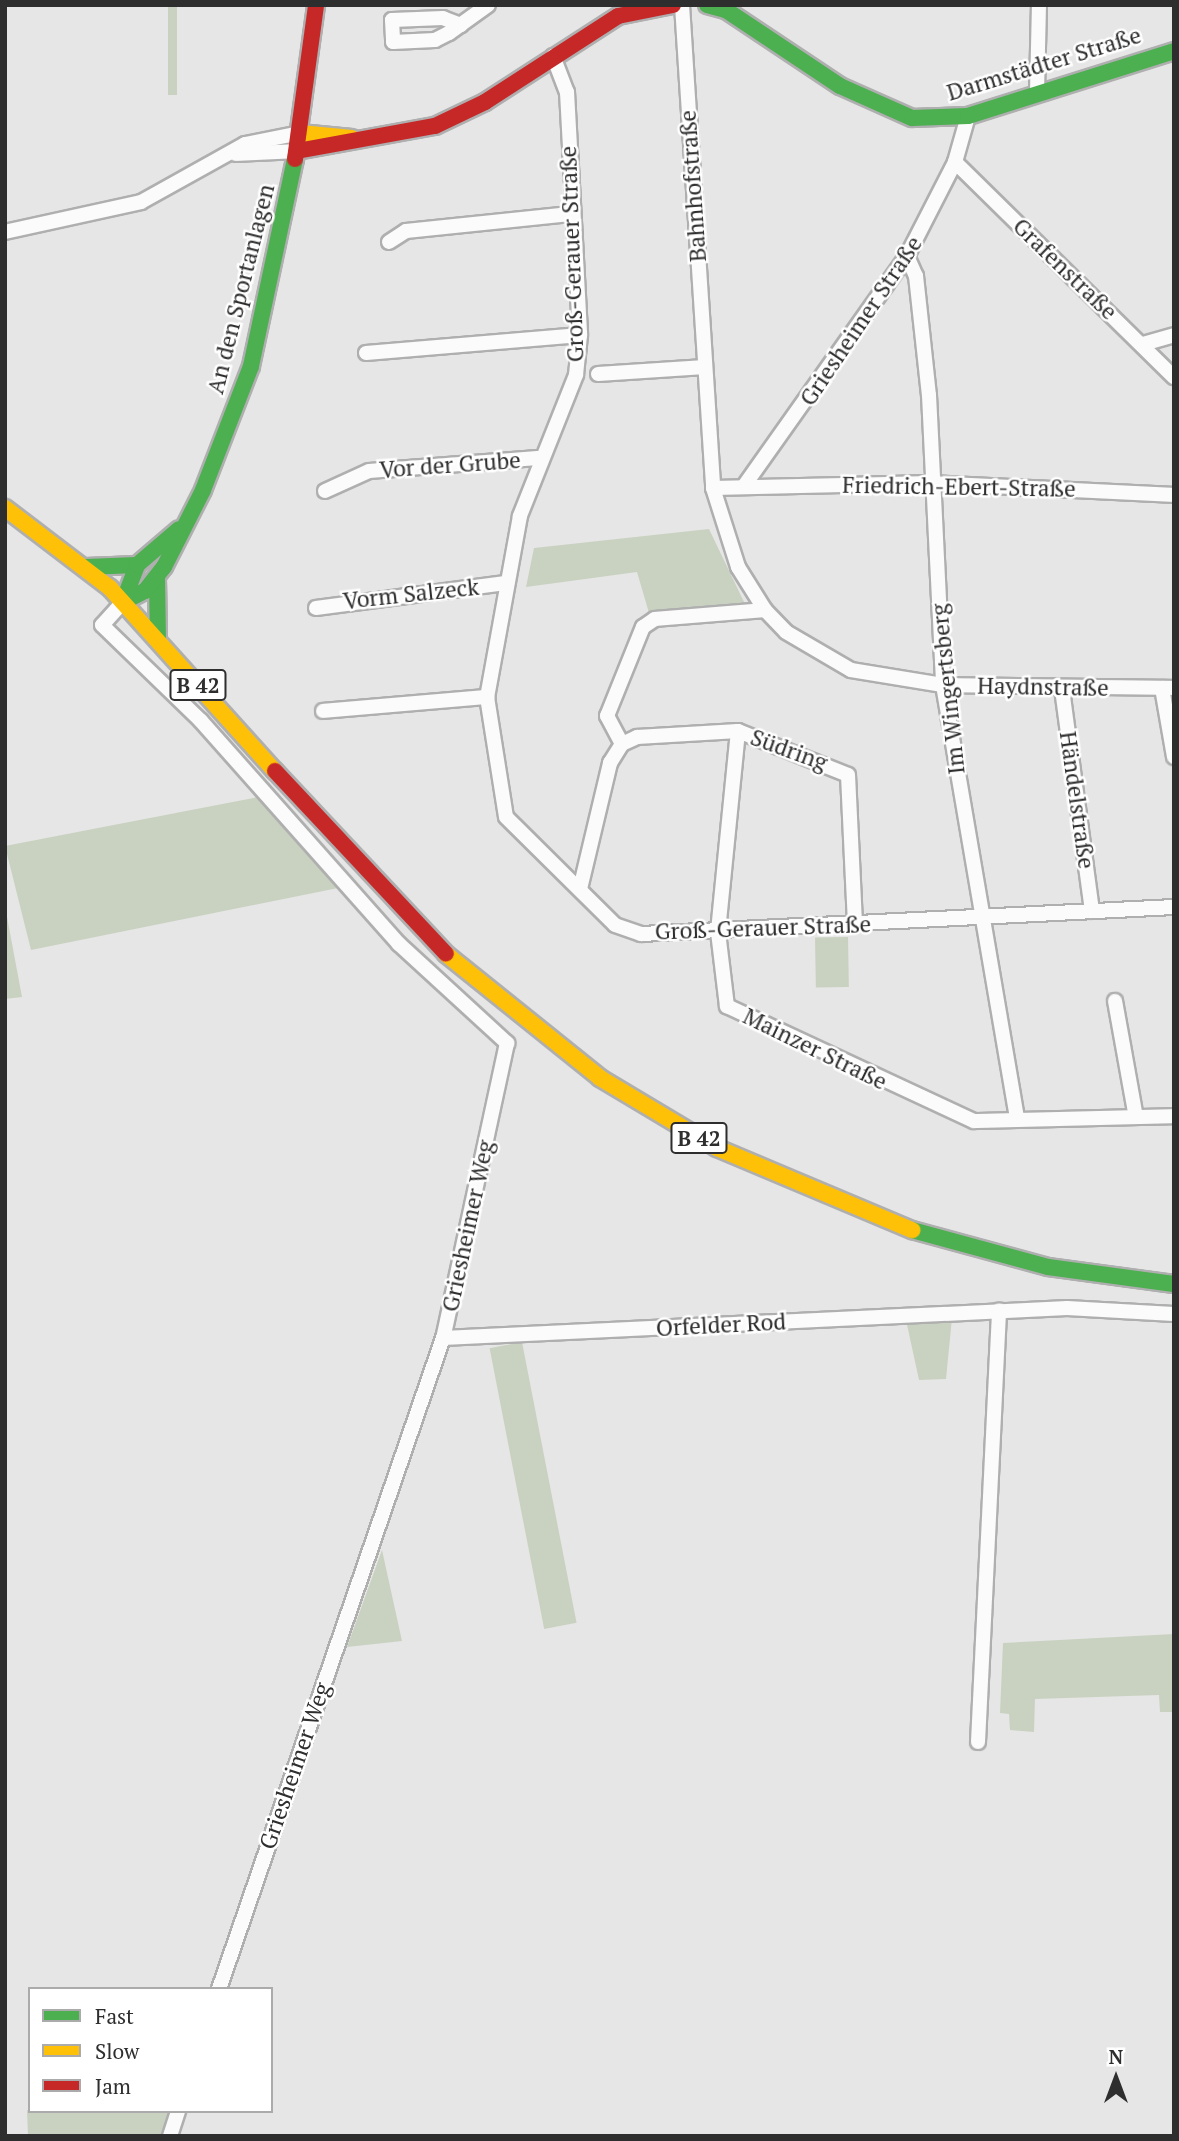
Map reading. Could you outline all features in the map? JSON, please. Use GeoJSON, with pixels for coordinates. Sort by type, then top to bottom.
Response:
{"type":"FeatureCollection","features":[{"type":"Feature","properties":{"kind":"main road","name":"An den Sportanlagen"},"geometry":{"type":"LineString","coordinates":[[157,579],[228,433],[251,366],[297,151],[316,5]]}},
{"type":"Feature","properties":{"kind":"main road"},"geometry":{"type":"LineString","coordinates":[[297,151],[381,139],[455,118],[618,16],[673,5]]}},
{"type":"Feature","properties":{"kind":"main road","name":"Darmstädter Straße"},"geometry":{"type":"LineString","coordinates":[[706,5],[726,10],[840,86],[902,115],[968,116],[1037,92],[1174,51]]}},
{"type":"Feature","properties":{"kind":"main road"},"geometry":{"type":"LineString","coordinates":[[300,133],[381,139]]}},
{"type":"Feature","properties":{"kind":"main road","name":"B 42"},"geometry":{"type":"LineString","coordinates":[[5,508],[86,567],[124,602],[424,937],[526,1025],[654,1113],[783,1180],[895,1225],[1048,1267],[1174,1284]]}},
{"type":"Feature","properties":{"kind":"main road"},"geometry":{"type":"LineString","coordinates":[[124,602],[137,565],[183,526]]}},
{"type":"Feature","properties":{"kind":"main road"},"geometry":{"type":"LineString","coordinates":[[86,567],[137,565]]}},
{"type":"Feature","properties":{"kind":"main road"},"geometry":{"type":"LineString","coordinates":[[124,602],[157,579]]}},
{"type":"Feature","properties":{"kind":"main road"},"geometry":{"type":"LineString","coordinates":[[157,579],[158,641]]}},
{"type":"Feature","properties":{"kind":"street"},"geometry":{"type":"LineString","coordinates":[[460,25],[488,5]]}},
{"type":"Feature","properties":{"kind":"street","name":"Bahnhofstraße"},"geometry":{"type":"LineString","coordinates":[[682,5],[713,488]]}},
{"type":"Feature","properties":{"kind":"street"},"geometry":{"type":"LineString","coordinates":[[1037,92],[1040,5]]}},
{"type":"Feature","properties":{"kind":"street","name":"Groß-Gerauer Straße"},"geometry":{"type":"LineString","coordinates":[[553,56],[567,92],[570,214],[580,335],[576,375],[538,458],[507,583],[487,697],[506,817],[615,925],[640,934],[979,919],[1174,907]]}},
{"type":"Feature","properties":{"kind":"street","name":"Griesheimer Straße"},"geometry":{"type":"LineString","coordinates":[[744,486],[907,256],[956,162],[968,116]]}},
{"type":"Feature","properties":{"kind":"street"},"geometry":{"type":"LineString","coordinates":[[5,232],[142,202],[221,157],[271,135],[300,133]]}},
{"type":"Feature","properties":{"kind":"street"},"geometry":{"type":"LineString","coordinates":[[221,157],[297,151]]}},
{"type":"Feature","properties":{"kind":"street","name":"Grafenstraße"},"geometry":{"type":"LineString","coordinates":[[956,162],[1174,377]]}},
{"type":"Feature","properties":{"kind":"street"},"geometry":{"type":"LineString","coordinates":[[389,242],[406,231],[570,214]]}},
{"type":"Feature","properties":{"kind":"street","name":"Im Wingertsberg"},"geometry":{"type":"LineString","coordinates":[[907,256],[920,310],[943,685],[979,919],[1017,1119]]}},
{"type":"Feature","properties":{"kind":"street"},"geometry":{"type":"LineString","coordinates":[[366,353],[580,335]]}},
{"type":"Feature","properties":{"kind":"street"},"geometry":{"type":"LineString","coordinates":[[1143,344],[1174,335]]}},
{"type":"Feature","properties":{"kind":"street"},"geometry":{"type":"LineString","coordinates":[[598,374],[705,367]]}},
{"type":"Feature","properties":{"kind":"street","name":"Vor der Grube"},"geometry":{"type":"LineString","coordinates":[[325,491],[369,471],[538,458]]}},
{"type":"Feature","properties":{"kind":"street","name":"Friedrich-Ebert-Straße"},"geometry":{"type":"LineString","coordinates":[[744,486],[932,483],[1174,495]]}},
{"type":"Feature","properties":{"kind":"street"},"geometry":{"type":"LineString","coordinates":[[713,488],[744,486]]}},
{"type":"Feature","properties":{"kind":"street","name":"Haydnstraße"},"geometry":{"type":"LineString","coordinates":[[713,488],[738,567],[765,610],[786,632],[851,670],[943,685],[1062,689],[1168,688]]}},
{"type":"Feature","properties":{"kind":"street","name":"Vorm Salzeck"},"geometry":{"type":"LineString","coordinates":[[316,608],[507,583]]}},
{"type":"Feature","properties":{"kind":"street","name":"Griesheimer Weg"},"geometry":{"type":"LineString","coordinates":[[124,602],[102,625],[201,721],[399,944],[507,1043],[443,1338],[220,1987]]}},
{"type":"Feature","properties":{"kind":"street"},"geometry":{"type":"LineString","coordinates":[[580,889],[610,763],[622,744],[607,716],[643,627],[655,619],[765,610]]}},
{"type":"Feature","properties":{"kind":"street"},"geometry":{"type":"LineString","coordinates":[[1168,688],[1174,757]]}},
{"type":"Feature","properties":{"kind":"street","name":"Händelstraße"},"geometry":{"type":"LineString","coordinates":[[1062,689],[1092,911]]}},
{"type":"Feature","properties":{"kind":"street"},"geometry":{"type":"LineString","coordinates":[[323,711],[487,697]]}},
{"type":"Feature","properties":{"kind":"street","name":"Südring"},"geometry":{"type":"LineString","coordinates":[[622,744],[637,737],[738,732],[848,775],[855,925]]}},
{"type":"Feature","properties":{"kind":"street","name":"Mainzer Straße"},"geometry":{"type":"LineString","coordinates":[[738,732],[718,932],[727,1006],[941,1111],[974,1121],[1135,1112],[1174,1116]]}},
{"type":"Feature","properties":{"kind":"street"},"geometry":{"type":"LineString","coordinates":[[1115,1001],[1135,1112]]}},
{"type":"Feature","properties":{"kind":"street","name":"Orfelder Rod"},"geometry":{"type":"LineString","coordinates":[[443,1338],[1098,1307],[1174,1314]]}},
{"type":"Feature","properties":{"kind":"street"},"geometry":{"type":"LineString","coordinates":[[978,1742],[999,1311]]}},
{"type":"Feature","properties":{"kind":"street"},"geometry":{"type":"LineString","coordinates":[[170,2136],[177,2113]]}},
{"type":"Feature","properties":{"kind":"green space"},"geometry":{"type":"Polygon","coordinates":[[[168,5],[177,5],[177,95],[168,95],[168,5]]]}},
{"type":"Feature","properties":{"kind":"green space"},"geometry":{"type":"Polygon","coordinates":[[[709,529],[745,604],[649,613],[637,572],[526,587],[534,548],[709,529]]]}},
{"type":"Feature","properties":{"kind":"green space"},"geometry":{"type":"Polygon","coordinates":[[[258,797],[338,888],[31,950],[5,846],[258,797]]]}},
{"type":"Feature","properties":{"kind":"green space"},"geometry":{"type":"Polygon","coordinates":[[[5,906],[22,997],[5,999],[5,906]]]}},
{"type":"Feature","properties":{"kind":"green space"},"geometry":{"type":"Polygon","coordinates":[[[848,937],[849,987],[816,988],[815,938],[848,937]]]}},
{"type":"Feature","properties":{"kind":"green space"},"geometry":{"type":"Polygon","coordinates":[[[952,1318],[946,1379],[919,1380],[906,1320],[952,1318]]]}},
{"type":"Feature","properties":{"kind":"green space"},"geometry":{"type":"Polygon","coordinates":[[[522,1342],[577,1623],[544,1629],[490,1348],[522,1342]]]}},
{"type":"Feature","properties":{"kind":"green space"},"geometry":{"type":"Polygon","coordinates":[[[382,1550],[402,1641],[347,1647],[382,1550]]]}},
{"type":"Feature","properties":{"kind":"green space"},"geometry":{"type":"Polygon","coordinates":[[[1174,1634],[1174,1712],[1160,1712],[1159,1695],[1035,1699],[1034,1732],[1010,1730],[1009,1714],[1000,1713],[1003,1643],[1174,1634]]]}},
{"type":"Feature","properties":{"kind":"green space"},"geometry":{"type":"Polygon","coordinates":[[[27,2110],[28,2113],[172,2113],[165,2136],[28,2136],[27,2110]]]}},
{"type":"Feature","properties":{"kind":"traffic: fast"},"geometry":{"type":"LineString","coordinates":[[707,5],[726,10],[840,86],[912,118],[968,116],[1174,51]]}},
{"type":"Feature","properties":{"kind":"traffic: fast"},"geometry":{"type":"LineString","coordinates":[[123,602],[145,591],[164,567],[203,490],[251,366],[295,159]]}},
{"type":"Feature","properties":{"kind":"traffic: fast"},"geometry":{"type":"LineString","coordinates":[[123,602],[137,565],[179,529]]}},
{"type":"Feature","properties":{"kind":"traffic: fast"},"geometry":{"type":"LineString","coordinates":[[86,567],[137,565]]}},
{"type":"Feature","properties":{"kind":"traffic: fast"},"geometry":{"type":"LineString","coordinates":[[157,579],[158,641]]}},
{"type":"Feature","properties":{"kind":"traffic: fast"},"geometry":{"type":"LineString","coordinates":[[912,1230],[1048,1267],[1174,1284]]}},
{"type":"Feature","properties":{"kind":"traffic: slow"},"geometry":{"type":"LineString","coordinates":[[300,133],[352,138]]}},
{"type":"Feature","properties":{"kind":"traffic: slow"},"geometry":{"type":"LineString","coordinates":[[5,508],[110,588],[275,771]]}},
{"type":"Feature","properties":{"kind":"traffic: slow"},"geometry":{"type":"LineString","coordinates":[[446,954],[600,1078],[717,1148],[912,1230]]}},
{"type":"Feature","properties":{"kind":"traffic: jam"},"geometry":{"type":"LineString","coordinates":[[295,159],[316,5]]}},
{"type":"Feature","properties":{"kind":"traffic: jam"},"geometry":{"type":"LineString","coordinates":[[297,151],[435,126],[485,102],[618,16],[673,5]]}},
{"type":"Feature","properties":{"kind":"traffic: jam"},"geometry":{"type":"LineString","coordinates":[[275,771],[446,954]]}}]}
